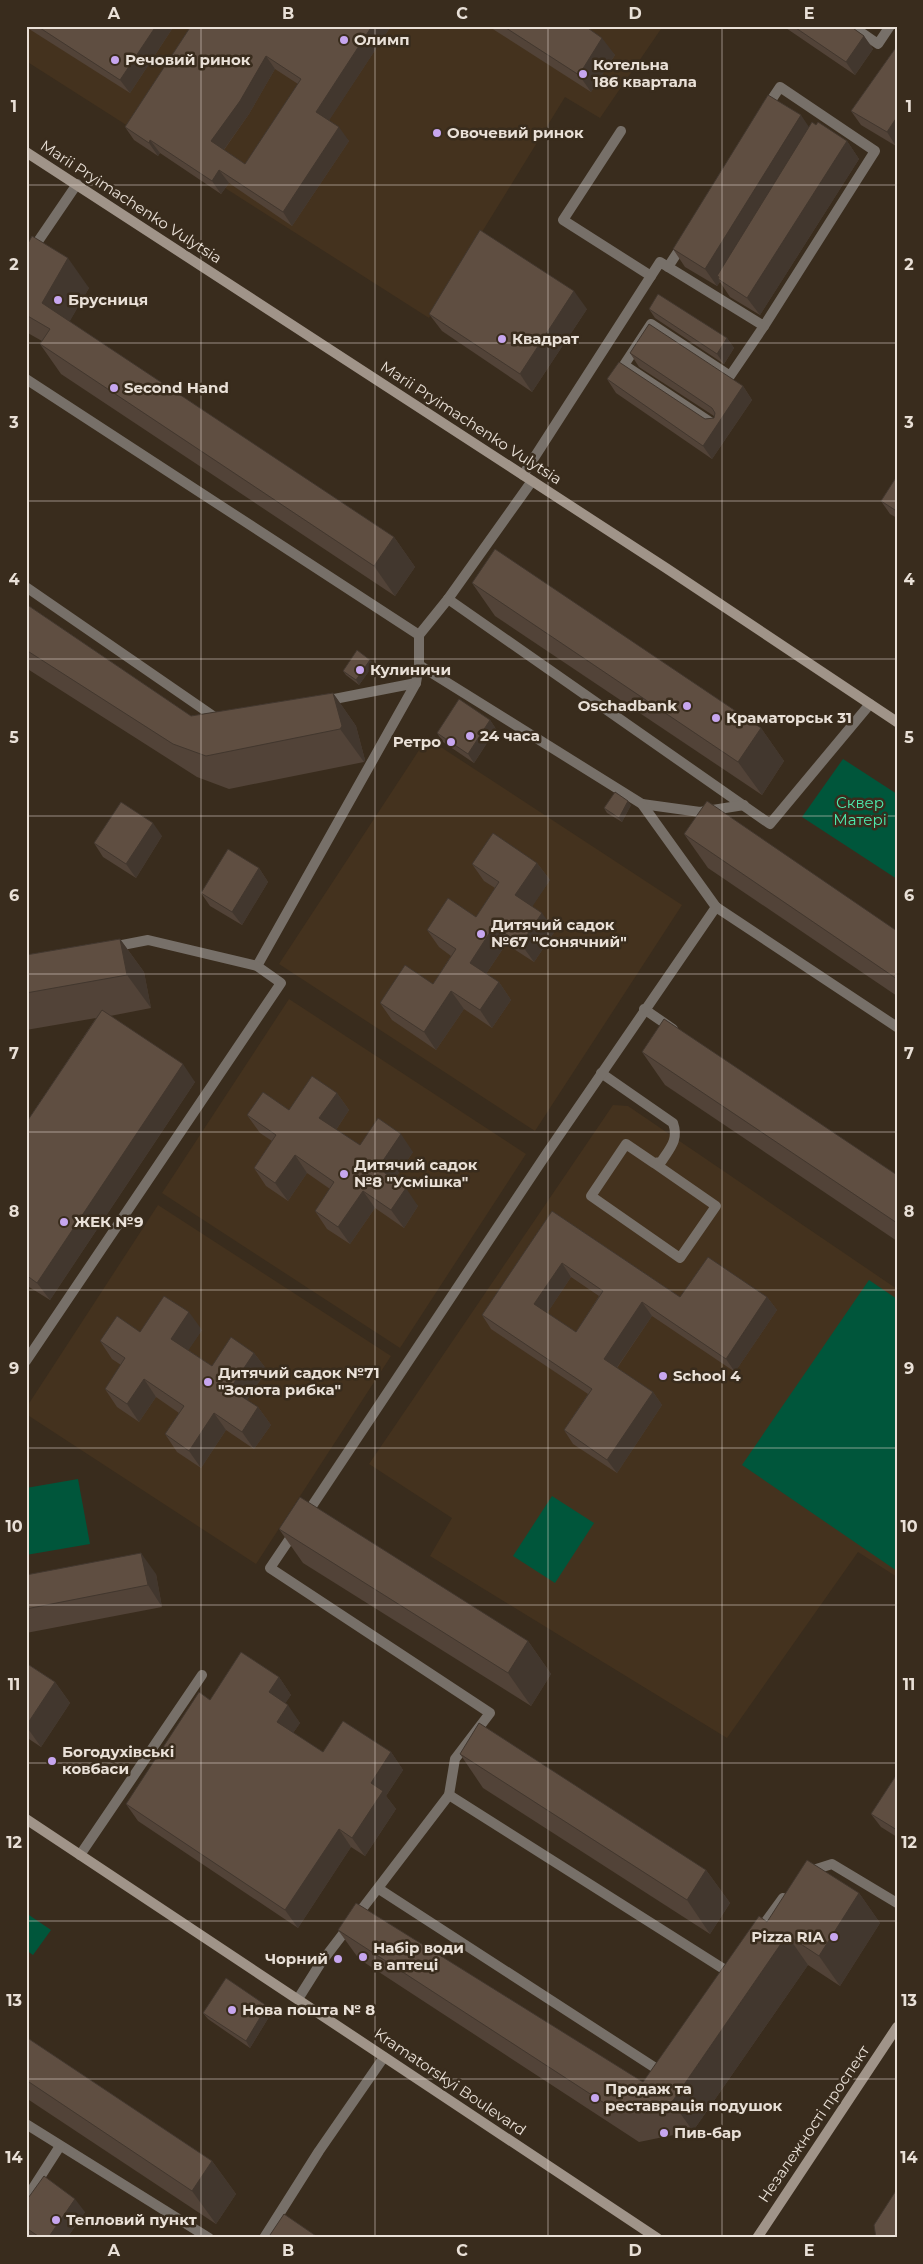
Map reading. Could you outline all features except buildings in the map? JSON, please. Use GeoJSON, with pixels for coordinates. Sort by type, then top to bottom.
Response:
{"type":"FeatureCollection","features":[{"type":"Feature","properties":{"kind":"street","name":"Marii Pryimachenko Vulytsia"},"geometry":{"type":"LineString","coordinates":[[26,152],[528,478],[897,722]]}},
{"type":"Feature","properties":{"kind":"street","name":"Kramatorskyi Boulevard"},"geometry":{"type":"LineString","coordinates":[[26,1819],[657,2238]]}},
{"type":"Feature","properties":{"kind":"street","name":"Незалежності проспект"},"geometry":{"type":"LineString","coordinates":[[756,2238],[897,2027]]}},
{"type":"Feature","properties":{"kind":"lane"},"geometry":{"type":"LineString","coordinates":[[852,26],[878,44],[890,26]]}},
{"type":"Feature","properties":{"kind":"lane"},"geometry":{"type":"LineString","coordinates":[[718,427],[624,365],[651,324],[730,376],[875,151],[826,124],[780,87],[759,120]]}},
{"type":"Feature","properties":{"kind":"lane"},"geometry":{"type":"LineString","coordinates":[[622,131],[563,220],[651,276]]}},
{"type":"Feature","properties":{"kind":"lane"},"geometry":{"type":"LineString","coordinates":[[26,260],[77,184]]}},
{"type":"Feature","properties":{"kind":"lane"},"geometry":{"type":"LineString","coordinates":[[668,268],[688,235]]}},
{"type":"Feature","properties":{"kind":"lane"},"geometry":{"type":"LineString","coordinates":[[257,966],[416,683],[419,666],[419,635],[448,599],[528,478],[660,262],[668,268],[720,293],[764,326]]}},
{"type":"Feature","properties":{"kind":"lane"},"geometry":{"type":"LineString","coordinates":[[26,379],[419,635]]}},
{"type":"Feature","properties":{"kind":"lane"},"geometry":{"type":"LineString","coordinates":[[26,587],[220,721],[230,719]]}},
{"type":"Feature","properties":{"kind":"lane"},"geometry":{"type":"LineString","coordinates":[[448,599],[770,824],[870,704]]}},
{"type":"Feature","properties":{"kind":"lane"},"geometry":{"type":"LineString","coordinates":[[419,666],[642,804],[716,907],[897,1026]]}},
{"type":"Feature","properties":{"kind":"lane"},"geometry":{"type":"LineString","coordinates":[[318,702],[416,683]]}},
{"type":"Feature","properties":{"kind":"lane"},"geometry":{"type":"LineString","coordinates":[[642,804],[700,812],[744,805]]}},
{"type":"Feature","properties":{"kind":"lane"},"geometry":{"type":"LineString","coordinates":[[298,1999],[320,1964],[379,1889],[449,1794],[455,1759],[490,1713],[270,1568],[644,1009],[716,907]]}},
{"type":"Feature","properties":{"kind":"lane"},"geometry":{"type":"LineString","coordinates":[[26,1361],[281,983],[257,966],[148,940],[102,949]]}},
{"type":"Feature","properties":{"kind":"lane"},"geometry":{"type":"LineString","coordinates":[[644,1009],[684,1036]]}},
{"type":"Feature","properties":{"kind":"lane"},"geometry":{"type":"LineString","coordinates":[[601,1073],[673,1123],[676,1132],[675,1141],[660,1165]]}},
{"type":"Feature","properties":{"kind":"lane"},"geometry":{"type":"LineString","coordinates":[[626,1144],[660,1165],[716,1206],[680,1258],[591,1196],[626,1144]]}},
{"type":"Feature","properties":{"kind":"lane"},"geometry":{"type":"LineString","coordinates":[[80,1855],[202,1675]]}},
{"type":"Feature","properties":{"kind":"lane"},"geometry":{"type":"LineString","coordinates":[[449,1794],[729,1973]]}},
{"type":"Feature","properties":{"kind":"lane"},"geometry":{"type":"LineString","coordinates":[[800,1874],[832,1864],[897,1903]]}},
{"type":"Feature","properties":{"kind":"lane"},"geometry":{"type":"LineString","coordinates":[[379,1889],[660,2071],[671,2054]]}},
{"type":"Feature","properties":{"kind":"lane"},"geometry":{"type":"LineString","coordinates":[[751,1943],[789,1890]]}},
{"type":"Feature","properties":{"kind":"lane"},"geometry":{"type":"LineString","coordinates":[[264,2238],[319,2152],[384,2057]]}},
{"type":"Feature","properties":{"kind":"lane"},"geometry":{"type":"LineString","coordinates":[[26,2124],[209,2238]]}},
{"type":"Feature","properties":{"kind":"lane"},"geometry":{"type":"LineString","coordinates":[[26,2199],[60,2146]]}},
{"type":"Feature","properties":{"kind":"shaded area"},"geometry":{"type":"Polygon","coordinates":[[[26,26],[663,26],[600,118],[565,97],[429,318],[26,61],[26,26]]]}},
{"type":"Feature","properties":{"kind":"shaded area","name":"Дитячий садок №67 \"Сонячний\""},"geometry":{"type":"Polygon","coordinates":[[[427,738],[682,905],[535,1131],[279,964],[427,738]]]}},
{"type":"Feature","properties":{"kind":"shaded area","name":"Дитячий садок №8 \"Усмішка\""},"geometry":{"type":"Polygon","coordinates":[[[289,999],[526,1154],[400,1348],[162,1193],[289,999]]]}},
{"type":"Feature","properties":{"kind":"shaded area","name":"School 4"},"geometry":{"type":"Polygon","coordinates":[[[613,1105],[628,1106],[897,1289],[897,1577],[858,1552],[727,1738],[430,1556],[452,1518],[369,1464],[613,1105]]]}},
{"type":"Feature","properties":{"kind":"shaded area","name":"Дитячий садок №71 \"Золота рибка\""},"geometry":{"type":"Polygon","coordinates":[[[158,1205],[391,1356],[256,1564],[26,1414],[26,1408],[158,1205]]]}},
{"type":"Feature","properties":{"kind":"green space","name":"Сквер Матері"},"geometry":{"type":"Polygon","coordinates":[[[843,759],[897,794],[897,879],[802,817],[843,759]]]}},
{"type":"Feature","properties":{"kind":"green space"},"geometry":{"type":"Polygon","coordinates":[[[869,1280],[897,1299],[897,1571],[742,1465],[869,1280]]]}},
{"type":"Feature","properties":{"kind":"green space"},"geometry":{"type":"Polygon","coordinates":[[[78,1479],[90,1544],[26,1555],[26,1488],[78,1479]]]}},
{"type":"Feature","properties":{"kind":"green space"},"geometry":{"type":"Polygon","coordinates":[[[552,1496],[594,1523],[555,1583],[513,1556],[552,1496]]]}},
{"type":"Feature","properties":{"kind":"green space"},"geometry":{"type":"Polygon","coordinates":[[[26,1913],[51,1930],[33,1955],[26,1950],[26,1913]]]}},
{"type":"Feature","properties":{"kind":"place","name":"Олимп"},"geometry":{"type":"Point","coordinates":[344,40]}},
{"type":"Feature","properties":{"kind":"place","name":"Речовий ринок"},"geometry":{"type":"Point","coordinates":[115,60]}},
{"type":"Feature","properties":{"kind":"place","name":"Котельна 186 квартала"},"geometry":{"type":"Point","coordinates":[583,74]}},
{"type":"Feature","properties":{"kind":"place","name":"Овочевий ринок"},"geometry":{"type":"Point","coordinates":[437,133]}},
{"type":"Feature","properties":{"kind":"place","name":"Брусниця"},"geometry":{"type":"Point","coordinates":[58,300]}},
{"type":"Feature","properties":{"kind":"place","name":"Квадрат"},"geometry":{"type":"Point","coordinates":[502,339]}},
{"type":"Feature","properties":{"kind":"place","name":"Second Hand"},"geometry":{"type":"Point","coordinates":[114,388]}},
{"type":"Feature","properties":{"kind":"place","name":"Кулиничи"},"geometry":{"type":"Point","coordinates":[360,670]}},
{"type":"Feature","properties":{"kind":"place","name":"Oschadbank"},"geometry":{"type":"Point","coordinates":[687,706]}},
{"type":"Feature","properties":{"kind":"place","name":"Краматорськ 31"},"geometry":{"type":"Point","coordinates":[716,718]}},
{"type":"Feature","properties":{"kind":"place","name":"24 часа"},"geometry":{"type":"Point","coordinates":[470,736]}},
{"type":"Feature","properties":{"kind":"place","name":"Ретро"},"geometry":{"type":"Point","coordinates":[451,742]}},
{"type":"Feature","properties":{"kind":"place","name":"Дитячий садок №67 \"Сонячний\""},"geometry":{"type":"Point","coordinates":[481,934]}},
{"type":"Feature","properties":{"kind":"place","name":"Дитячий садок №8 \"Усмішка\""},"geometry":{"type":"Point","coordinates":[344,1174]}},
{"type":"Feature","properties":{"kind":"place","name":"ЖЕК №9"},"geometry":{"type":"Point","coordinates":[64,1222]}},
{"type":"Feature","properties":{"kind":"place","name":"School 4"},"geometry":{"type":"Point","coordinates":[663,1376]}},
{"type":"Feature","properties":{"kind":"place","name":"Дитячий садок №71 \"Золота рибка\""},"geometry":{"type":"Point","coordinates":[208,1382]}},
{"type":"Feature","properties":{"kind":"place","name":"Богодухівські ковбаси"},"geometry":{"type":"Point","coordinates":[52,1761]}},
{"type":"Feature","properties":{"kind":"place","name":"Pizza RIA"},"geometry":{"type":"Point","coordinates":[834,1937]}},
{"type":"Feature","properties":{"kind":"place","name":"Набір води в аптеці"},"geometry":{"type":"Point","coordinates":[363,1957]}},
{"type":"Feature","properties":{"kind":"place","name":"Чорний"},"geometry":{"type":"Point","coordinates":[338,1959]}},
{"type":"Feature","properties":{"kind":"place","name":"Нова пошта № 8"},"geometry":{"type":"Point","coordinates":[232,2010]}},
{"type":"Feature","properties":{"kind":"place","name":"Продаж та реставрація подушок"},"geometry":{"type":"Point","coordinates":[595,2098]}},
{"type":"Feature","properties":{"kind":"place","name":"Пив-бар"},"geometry":{"type":"Point","coordinates":[664,2133]}},
{"type":"Feature","properties":{"kind":"place","name":"Тепловий пункт"},"geometry":{"type":"Point","coordinates":[56,2220]}}]}
